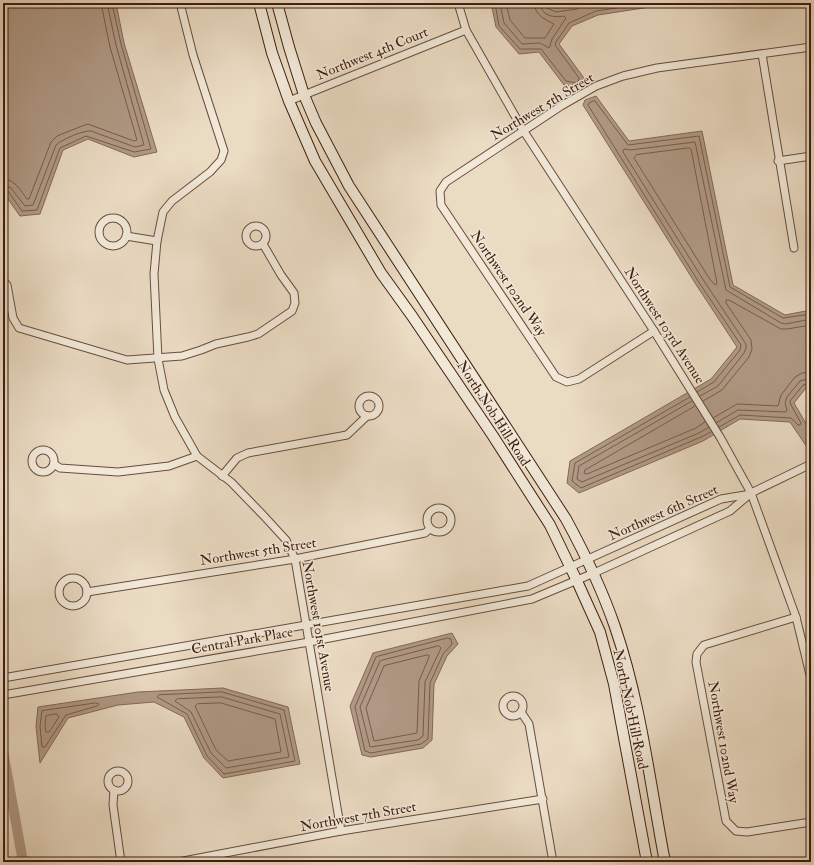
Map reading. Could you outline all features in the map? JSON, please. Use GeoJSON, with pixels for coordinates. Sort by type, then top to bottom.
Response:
{"type":"FeatureCollection","features":[{"type":"Feature","properties":{"kind":"main road","name":"North Nob Hill Road"},"geometry":{"type":"LineString","coordinates":[[259,3],[272,53],[289,101],[315,161],[381,274],[412,316],[497,442],[550,525],[600,632],[614,684],[646,862]]}},
{"type":"Feature","properties":{"kind":"main road","name":"North Nob Hill Road"},"geometry":{"type":"LineString","coordinates":[[277,3],[288,47],[304,95],[316,123],[349,186],[566,519],[594,573],[615,627],[627,668],[640,722],[665,862]]}},
{"type":"Feature","properties":{"kind":"street","name":"Northwest 101st Avenue"},"geometry":{"type":"LineString","coordinates":[[180,3],[193,55],[224,151],[221,160],[210,172],[172,201],[163,212],[157,241],[154,274],[158,359],[167,396],[175,417],[197,456],[231,482],[263,515],[286,540],[295,559],[341,831]]}},
{"type":"Feature","properties":{"kind":"street","name":"Northwest 103rd Avenue"},"geometry":{"type":"LineString","coordinates":[[458,3],[466,30],[523,130],[688,385],[720,437],[751,494],[796,617],[811,679]]}},
{"type":"Feature","properties":{"kind":"street","name":"Northwest 4th Court"},"geometry":{"type":"LineString","coordinates":[[289,101],[466,30]]}},
{"type":"Feature","properties":{"kind":"street","name":"Northwest 5th Street"},"geometry":{"type":"LineString","coordinates":[[440,191],[446,182],[523,130],[596,86],[623,76],[657,68],[811,47]]}},
{"type":"Feature","properties":{"kind":"street"},"geometry":{"type":"LineString","coordinates":[[762,54],[778,161],[794,248]]}},
{"type":"Feature","properties":{"kind":"street"},"geometry":{"type":"LineString","coordinates":[[778,161],[811,156]]}},
{"type":"Feature","properties":{"kind":"street","name":"Northwest 102nd Way"},"geometry":{"type":"LineString","coordinates":[[440,191],[441,205],[556,377],[567,382],[579,380],[654,331]]}},
{"type":"Feature","properties":{"kind":"street"},"geometry":{"type":"LineString","coordinates":[[108,218],[117,218],[124,223],[127,231],[126,236],[121,243],[111,246],[103,241],[99,228],[108,218]]}},
{"type":"Feature","properties":{"kind":"street"},"geometry":{"type":"LineString","coordinates":[[126,236],[157,241]]}},
{"type":"Feature","properties":{"kind":"street"},"geometry":{"type":"LineString","coordinates":[[5,283],[13,318],[19,328],[127,360],[158,359],[182,356],[216,344],[258,334],[292,311],[295,303],[294,293],[281,275],[263,244]]}},
{"type":"Feature","properties":{"kind":"street"},"geometry":{"type":"LineString","coordinates":[[222,476],[237,458],[248,453],[347,435],[367,416]]}},
{"type":"Feature","properties":{"kind":"street"},"geometry":{"type":"LineString","coordinates":[[54,464],[60,468],[118,472],[169,466],[197,456]]}},
{"type":"Feature","properties":{"kind":"street","name":"Northwest 6th Street"},"geometry":{"type":"LineString","coordinates":[[577,581],[730,511],[751,494],[811,464]]}},
{"type":"Feature","properties":{"kind":"street","name":"Northwest 6th Street"},"geometry":{"type":"LineString","coordinates":[[570,567],[721,499],[751,494]]}},
{"type":"Feature","properties":{"kind":"street","name":"Northwest 5th Street"},"geometry":{"type":"LineString","coordinates":[[87,592],[295,559],[425,533],[430,529]]}},
{"type":"Feature","properties":{"kind":"street","name":"Central Park Place"},"geometry":{"type":"LineString","coordinates":[[3,678],[528,586],[570,567]]}},
{"type":"Feature","properties":{"kind":"street","name":"Central Park Place"},"geometry":{"type":"LineString","coordinates":[[3,695],[309,642],[532,599],[577,581]]}},
{"type":"Feature","properties":{"kind":"street","name":"Northwest 102nd Way"},"geometry":{"type":"LineString","coordinates":[[796,617],[704,645],[697,654],[696,662],[726,821],[736,831],[747,832],[811,822]]}},
{"type":"Feature","properties":{"kind":"street"},"geometry":{"type":"LineString","coordinates":[[521,712],[529,724],[553,862]]}},
{"type":"Feature","properties":{"kind":"street"},"geometry":{"type":"LineString","coordinates":[[114,790],[113,805],[121,862]]}},
{"type":"Feature","properties":{"kind":"street","name":"Northwest 7th Street"},"geometry":{"type":"LineString","coordinates":[[178,862],[341,831],[543,799]]}},
{"type":"Feature","properties":{"kind":"water"},"geometry":{"type":"Polygon","coordinates":[[[3,3],[116,3],[124,43],[157,152],[134,157],[88,139],[63,150],[40,214],[20,216],[3,192],[3,3]]]}},
{"type":"Feature","properties":{"kind":"water"},"geometry":{"type":"Polygon","coordinates":[[[491,3],[547,3],[556,8],[588,3],[676,3],[598,15],[572,26],[559,44],[584,78],[582,86],[578,87],[564,85],[539,52],[519,54],[496,27],[491,3]]]}},
{"type":"Feature","properties":{"kind":"water"},"geometry":{"type":"Polygon","coordinates":[[[596,96],[629,141],[702,131],[733,285],[785,315],[811,310],[811,387],[806,388],[794,403],[811,432],[811,453],[790,422],[740,419],[703,441],[579,493],[567,483],[570,461],[711,379],[737,347],[583,105],[585,100],[596,96]]]}},
{"type":"Feature","properties":{"kind":"water"},"geometry":{"type":"Polygon","coordinates":[[[452,633],[458,644],[447,656],[434,684],[432,740],[423,748],[371,757],[362,755],[350,706],[373,653],[452,633]]]}},
{"type":"Feature","properties":{"kind":"water"},"geometry":{"type":"Polygon","coordinates":[[[223,688],[288,707],[300,764],[223,778],[204,758],[184,717],[154,702],[118,705],[68,718],[40,763],[36,726],[38,707],[138,692],[223,688]]]}},
{"type":"Feature","properties":{"kind":"waterway"},"geometry":{"type":"LineString","coordinates":[[3,751],[23,862]]}}]}
